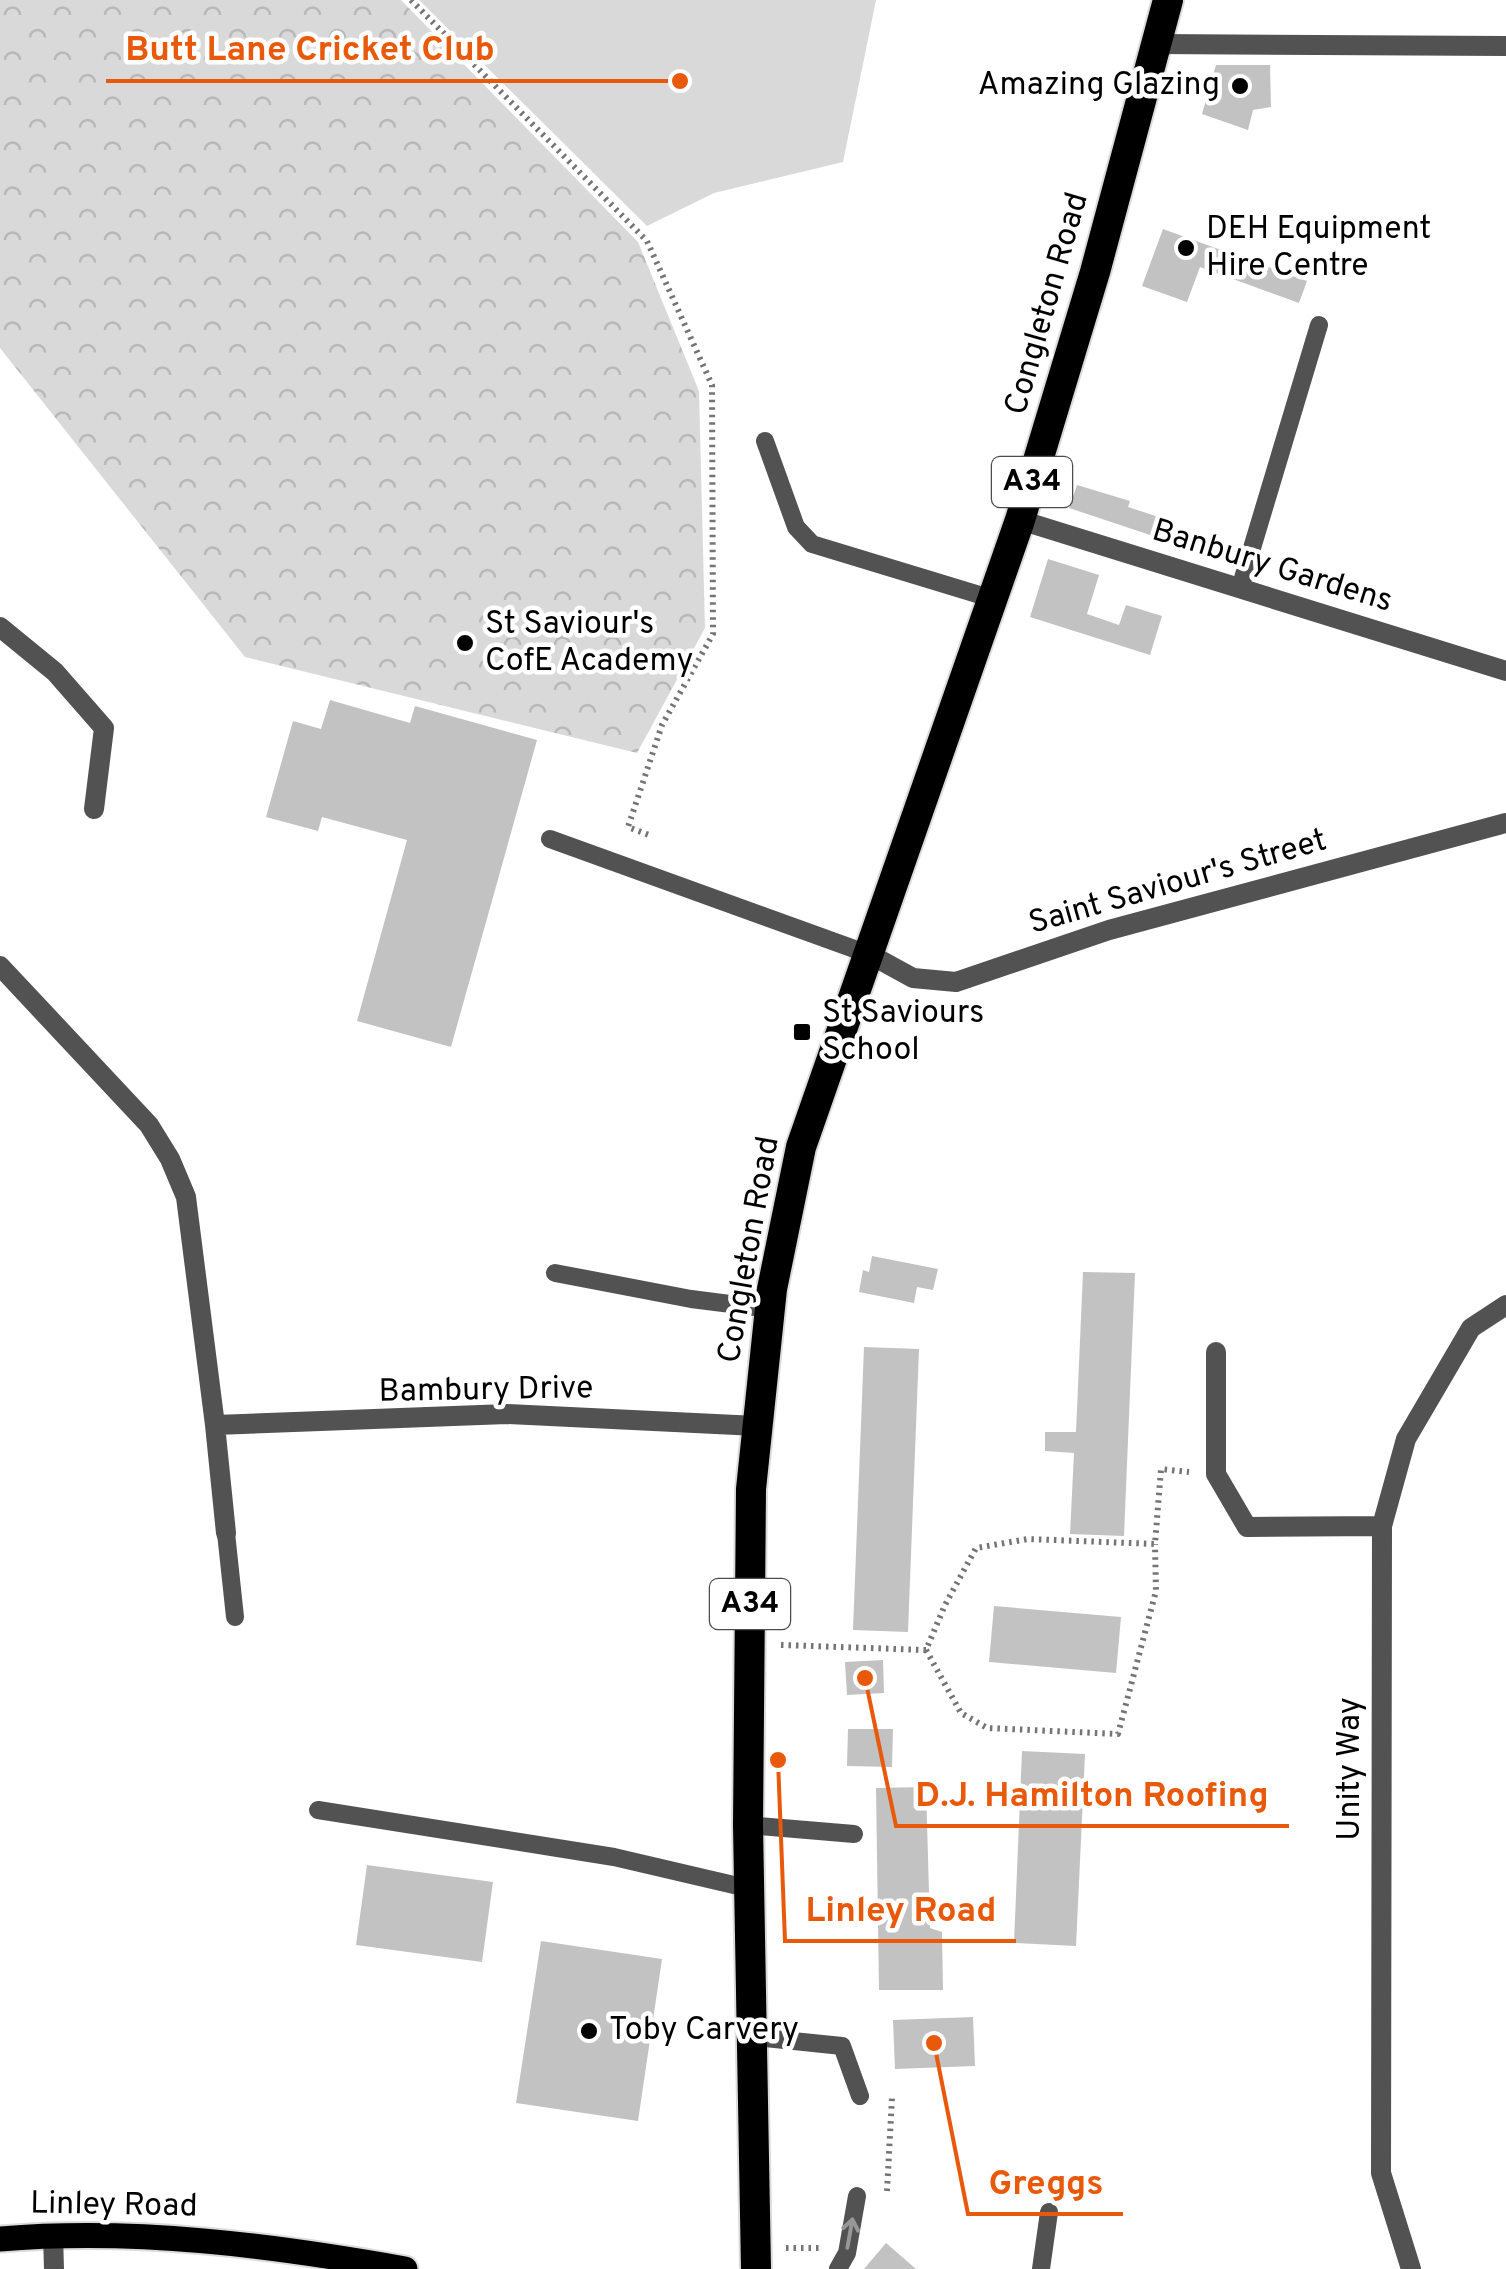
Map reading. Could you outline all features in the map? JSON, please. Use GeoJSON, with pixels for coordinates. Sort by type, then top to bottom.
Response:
{"type":"FeatureCollection","features":[{"type":"Feature","properties":{"kind":"highway","name":"Congleton Road"},"geometry":{"type":"LineString","coordinates":[[756,2269],[748,1824],[751,1489],[770,1309],[801,1147],[871,956],[1020,520],[1095,272],[1168,0]]}},
{"type":"Feature","properties":{"kind":"main road","name":"Linley Road"},"geometry":{"type":"LineString","coordinates":[[0,2239],[53,2235],[182,2236],[294,2249],[405,2269]]}},
{"type":"Feature","properties":{"kind":"street"},"geometry":{"type":"LineString","coordinates":[[1156,44],[1506,46]]}},
{"type":"Feature","properties":{"kind":"street","name":"Banbury Gardens"},"geometry":{"type":"LineString","coordinates":[[1020,520],[1506,670]]}},
{"type":"Feature","properties":{"kind":"street"},"geometry":{"type":"LineString","coordinates":[[0,627],[56,672],[104,728],[94,810]]}},
{"type":"Feature","properties":{"kind":"street","name":"Saint Saviour's Street"},"geometry":{"type":"LineString","coordinates":[[871,956],[914,978],[956,982],[1109,930],[1506,823]]}},
{"type":"Feature","properties":{"kind":"street"},"geometry":{"type":"LineString","coordinates":[[0,966],[150,1125],[186,1198],[226,1534]]}},
{"type":"Feature","properties":{"kind":"street","name":"Unity Way"},"geometry":{"type":"LineString","coordinates":[[1411,2269],[1381,2173],[1382,1526],[1406,1440],[1471,1328],[1506,1305]]}},
{"type":"Feature","properties":{"kind":"street"},"geometry":{"type":"LineString","coordinates":[[1216,1352],[1216,1474],[1246,1528],[1382,1526]]}},
{"type":"Feature","properties":{"kind":"street","name":"Bambury Drive"},"geometry":{"type":"LineString","coordinates":[[215,1425],[508,1414],[757,1426]]}},
{"type":"Feature","properties":{"kind":"street"},"geometry":{"type":"LineString","coordinates":[[53,2235],[54,2269]]}},
{"type":"Feature","properties":{"kind":"lane"},"geometry":{"type":"LineString","coordinates":[[1240,588],[1318,325]]}},
{"type":"Feature","properties":{"kind":"lane"},"geometry":{"type":"LineString","coordinates":[[765,441],[796,527],[812,544],[993,600]]}},
{"type":"Feature","properties":{"kind":"lane"},"geometry":{"type":"LineString","coordinates":[[550,839],[871,956]]}},
{"type":"Feature","properties":{"kind":"lane"},"geometry":{"type":"LineString","coordinates":[[555,1273],[691,1299],[770,1309]]}},
{"type":"Feature","properties":{"kind":"lane"},"geometry":{"type":"LineString","coordinates":[[226,1534],[235,1617]]}},
{"type":"Feature","properties":{"kind":"lane"},"geometry":{"type":"LineString","coordinates":[[318,1810],[614,1857],[751,1889]]}},
{"type":"Feature","properties":{"kind":"lane"},"geometry":{"type":"LineString","coordinates":[[748,1824],[854,1834]]}},
{"type":"Feature","properties":{"kind":"lane"},"geometry":{"type":"LineString","coordinates":[[754,2038],[842,2046],[860,2096]]}},
{"type":"Feature","properties":{"kind":"lane"},"geometry":{"type":"LineString","coordinates":[[838,2269],[847,2253],[857,2196]]}},
{"type":"Feature","properties":{"kind":"lane"},"geometry":{"type":"LineString","coordinates":[[1041,2269],[1048,2212]]}},
{"type":"Feature","properties":{"kind":"path"},"geometry":{"type":"LineString","coordinates":[[411,0],[648,241],[712,384],[713,634],[662,726],[628,827],[649,835]]}},
{"type":"Feature","properties":{"kind":"path"},"geometry":{"type":"LineString","coordinates":[[926,1650],[961,1713],[987,1728],[1118,1734],[1156,1592],[1161,1469],[1216,1474]]}},
{"type":"Feature","properties":{"kind":"path"},"geometry":{"type":"LineString","coordinates":[[926,1650],[945,1604],[976,1548],[1028,1539],[1155,1544]]}},
{"type":"Feature","properties":{"kind":"path"},"geometry":{"type":"LineString","coordinates":[[779,1644],[926,1650]]}},
{"type":"Feature","properties":{"kind":"green space","name":"St Saviour's CofE Academy"},"geometry":{"type":"Polygon","coordinates":[[[0,0],[401,0],[638,242],[699,391],[705,628],[637,753],[245,657],[0,348],[0,0]]]}},
{"type":"Feature","properties":{"kind":"green space"},"geometry":{"type":"Polygon","coordinates":[[[419,0],[876,0],[843,162],[714,193],[647,226],[419,0]]]}},
{"type":"Feature","properties":{"kind":"building","name":"Amazing Glazing"},"geometry":{"type":"Polygon","coordinates":[[[1216,65],[1270,65],[1271,107],[1253,110],[1248,130],[1202,114],[1216,65]]]}},
{"type":"Feature","properties":{"kind":"building","name":"DEH Equipment Hire Centre"},"geometry":{"type":"Polygon","coordinates":[[[1163,229],[1307,281],[1299,303],[1200,267],[1187,302],[1142,286],[1163,229]]]}},
{"type":"Feature","properties":{"kind":"building"},"geometry":{"type":"Polygon","coordinates":[[[1077,485],[1130,501],[1128,507],[1177,523],[1171,542],[1069,508],[1077,485]]]}},
{"type":"Feature","properties":{"kind":"building"},"geometry":{"type":"Polygon","coordinates":[[[1048,559],[1099,575],[1087,614],[1119,625],[1126,605],[1162,616],[1150,655],[1030,617],[1048,559]]]}},
{"type":"Feature","properties":{"kind":"building"},"geometry":{"type":"Polygon","coordinates":[[[330,700],[410,723],[415,706],[537,740],[451,1047],[357,1021],[407,840],[322,817],[318,831],[266,817],[293,721],[321,729],[330,700]]]}},
{"type":"Feature","properties":{"kind":"building"},"geometry":{"type":"Polygon","coordinates":[[[872,1256],[938,1269],[933,1290],[917,1287],[914,1303],[859,1292],[863,1270],[869,1272],[872,1256]]]}},
{"type":"Feature","properties":{"kind":"building"},"geometry":{"type":"Polygon","coordinates":[[[1083,1272],[1135,1273],[1124,1536],[1070,1534],[1074,1453],[1045,1451],[1045,1432],[1076,1432],[1083,1272]]]}},
{"type":"Feature","properties":{"kind":"building"},"geometry":{"type":"Polygon","coordinates":[[[864,1347],[919,1349],[908,1632],[853,1630],[864,1347]]]}},
{"type":"Feature","properties":{"kind":"building"},"geometry":{"type":"Polygon","coordinates":[[[994,1606],[1121,1617],[1116,1673],[989,1662],[994,1606]]]}},
{"type":"Feature","properties":{"kind":"building"},"geometry":{"type":"Polygon","coordinates":[[[883,1660],[884,1693],[847,1695],[845,1662],[883,1660]]]}},
{"type":"Feature","properties":{"kind":"building"},"geometry":{"type":"Polygon","coordinates":[[[848,1729],[893,1729],[892,1767],[847,1766],[848,1729]]]}},
{"type":"Feature","properties":{"kind":"building"},"geometry":{"type":"Polygon","coordinates":[[[1022,1751],[1085,1754],[1076,1946],[1014,1943],[1022,1751]]]}},
{"type":"Feature","properties":{"kind":"building"},"geometry":{"type":"Polygon","coordinates":[[[926,1787],[930,1928],[942,1932],[943,1990],[879,1990],[876,1788],[926,1787]]]}},
{"type":"Feature","properties":{"kind":"building"},"geometry":{"type":"Polygon","coordinates":[[[367,1865],[493,1882],[482,1962],[356,1945],[367,1865]]]}},
{"type":"Feature","properties":{"kind":"building","name":"Toby Carvery"},"geometry":{"type":"Polygon","coordinates":[[[541,1941],[662,1959],[638,2121],[516,2103],[541,1941]]]}},
{"type":"Feature","properties":{"kind":"building"},"geometry":{"type":"Polygon","coordinates":[[[973,2017],[975,2066],[895,2069],[893,2020],[973,2017]]]}},
{"type":"Feature","properties":{"kind":"building"},"geometry":{"type":"Polygon","coordinates":[[[886,2243],[916,2269],[864,2269],[886,2243]]]}},
{"type":"Feature","properties":{"kind":"place","name":"Butt Lane Cricket Club"},"geometry":{"type":"Point","coordinates":[680,81]}},
{"type":"Feature","properties":{"kind":"place","name":"Amazing Glazing"},"geometry":{"type":"Point","coordinates":[1240,86]}},
{"type":"Feature","properties":{"kind":"place","name":"DEH Equipment Hire Centre"},"geometry":{"type":"Point","coordinates":[1186,248]}},
{"type":"Feature","properties":{"kind":"place","name":"St Saviour's CofE Academy"},"geometry":{"type":"Point","coordinates":[465,643]}},
{"type":"Feature","properties":{"kind":"place","name":"St Saviours School"},"geometry":{"type":"Point","coordinates":[802,1032]}},
{"type":"Feature","properties":{"kind":"place","name":"D.J. Hamilton Roofing"},"geometry":{"type":"Point","coordinates":[865,1678]}},
{"type":"Feature","properties":{"kind":"place","name":"Linley Road"},"geometry":{"type":"Point","coordinates":[778,1760]}},
{"type":"Feature","properties":{"kind":"place","name":"Toby Carvery"},"geometry":{"type":"Point","coordinates":[589,2031]}},
{"type":"Feature","properties":{"kind":"place","name":"Greggs"},"geometry":{"type":"Point","coordinates":[934,2043]}}]}
